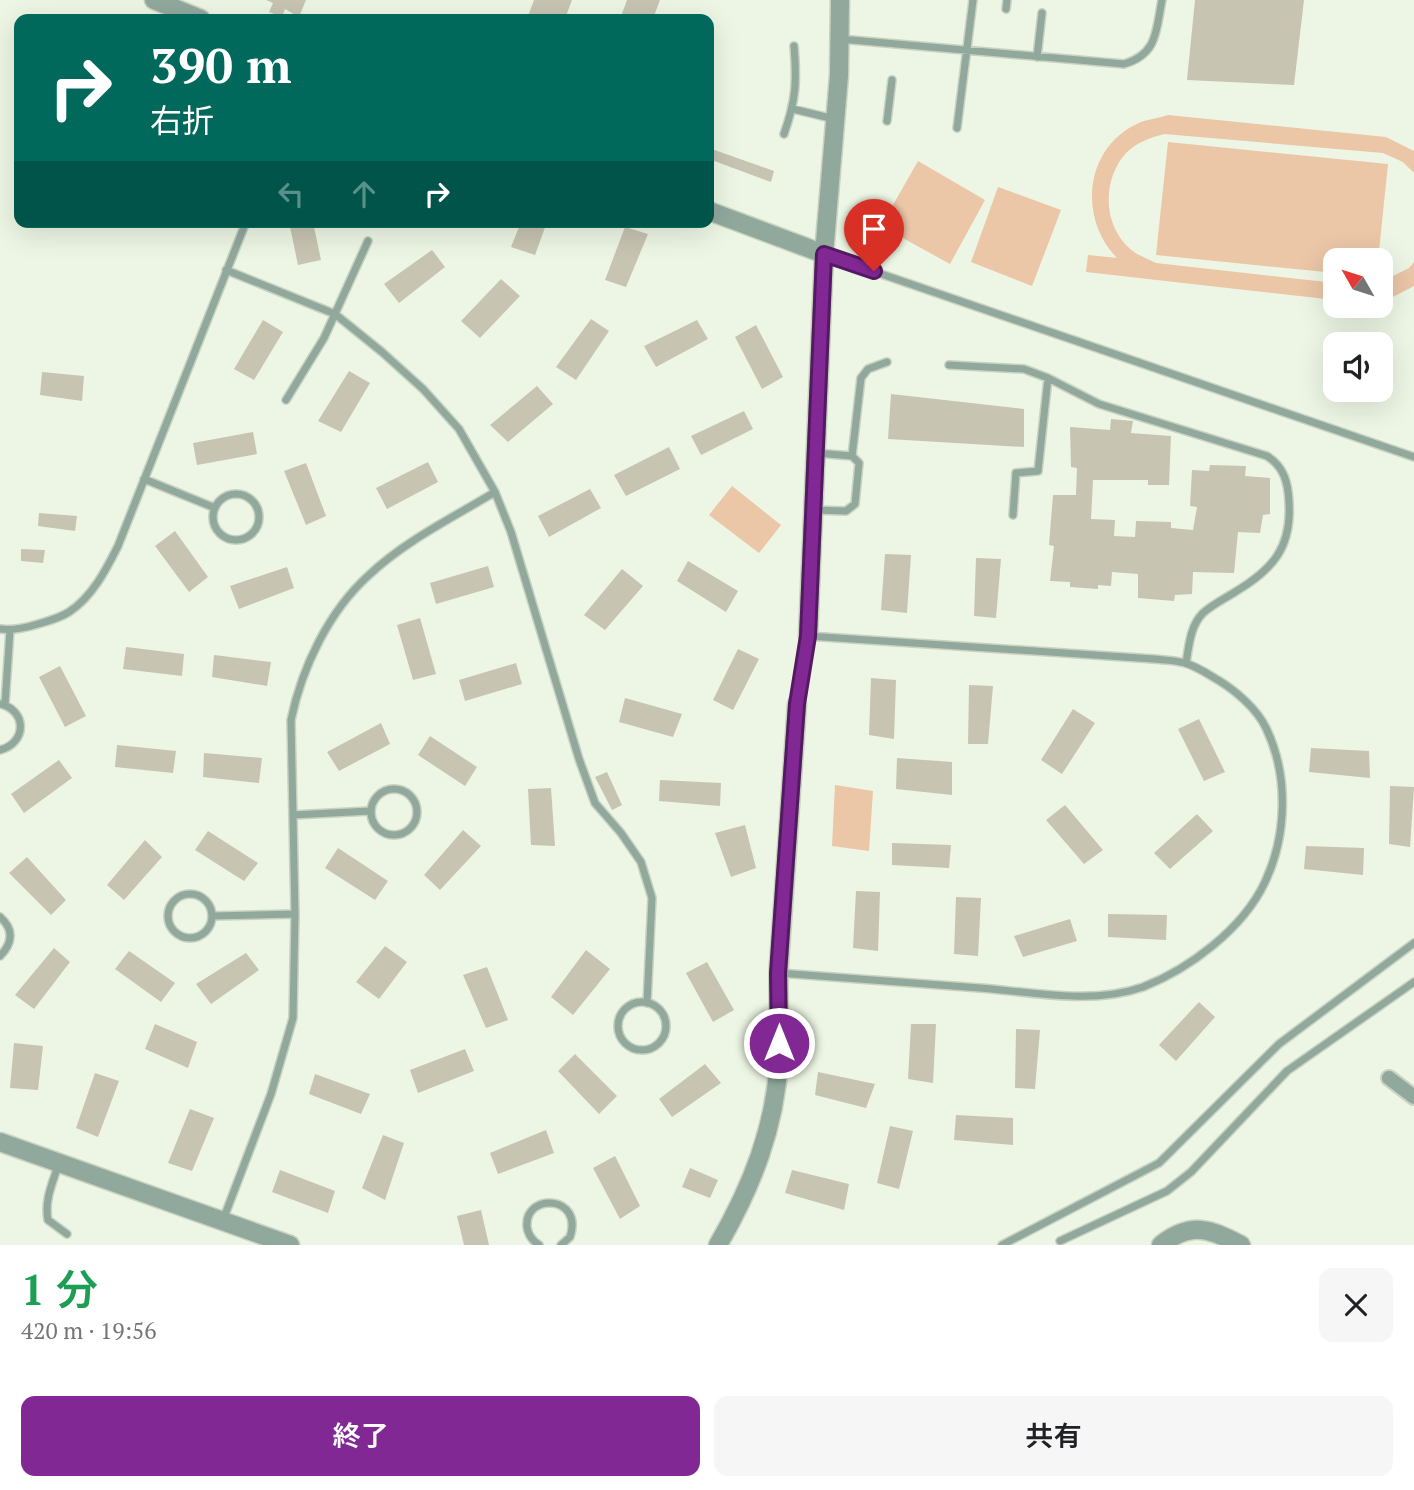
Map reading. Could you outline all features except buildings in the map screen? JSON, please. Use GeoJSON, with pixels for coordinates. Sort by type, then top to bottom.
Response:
{"type":"FeatureCollection","features":[{"type":"Feature","properties":{"kind":"street"},"geometry":{"type":"LineString","coordinates":[[154,0],[192,13]]}},
{"type":"Feature","properties":{"kind":"street"},"geometry":{"type":"LineString","coordinates":[[808,636],[824,254],[835,120],[840,0]]}},
{"type":"Feature","properties":{"kind":"street"},"geometry":{"type":"LineString","coordinates":[[714,213],[824,254]]}},
{"type":"Feature","properties":{"kind":"street"},"geometry":{"type":"LineString","coordinates":[[718,1245],[748,1191],[765,1144],[779,1063],[778,973],[797,704]]}},
{"type":"Feature","properties":{"kind":"street"},"geometry":{"type":"LineString","coordinates":[[1389,1078],[1414,1097]]}},
{"type":"Feature","properties":{"kind":"street"},"geometry":{"type":"LineString","coordinates":[[0,1142],[290,1245]]}},
{"type":"Feature","properties":{"kind":"street"},"geometry":{"type":"LineString","coordinates":[[1161,1245],[1185,1231],[1202,1229],[1218,1233],[1241,1245]]}},
{"type":"Feature","properties":{"kind":"lane"},"geometry":{"type":"LineString","coordinates":[[957,128],[973,0]]}},
{"type":"Feature","properties":{"kind":"lane"},"geometry":{"type":"LineString","coordinates":[[840,39],[1124,64],[1136,61],[1152,46],[1161,0]]}},
{"type":"Feature","properties":{"kind":"lane"},"geometry":{"type":"LineString","coordinates":[[1037,57],[1042,13]]}},
{"type":"Feature","properties":{"kind":"lane"},"geometry":{"type":"LineString","coordinates":[[784,134],[793,109],[797,85],[794,46]]}},
{"type":"Feature","properties":{"kind":"lane"},"geometry":{"type":"LineString","coordinates":[[887,121],[892,80]]}},
{"type":"Feature","properties":{"kind":"lane"},"geometry":{"type":"LineString","coordinates":[[793,109],[835,120]]}},
{"type":"Feature","properties":{"kind":"lane"},"geometry":{"type":"LineString","coordinates":[[0,629],[29,627],[69,613],[104,574],[118,546],[244,228]]}},
{"type":"Feature","properties":{"kind":"lane"},"geometry":{"type":"LineString","coordinates":[[286,400],[324,338],[368,241]]}},
{"type":"Feature","properties":{"kind":"lane"},"geometry":{"type":"LineString","coordinates":[[824,254],[1414,457]]}},
{"type":"Feature","properties":{"kind":"lane"},"geometry":{"type":"LineString","coordinates":[[226,270],[335,314],[423,389],[459,429],[495,492],[511,533],[579,759],[595,803],[641,862],[652,898],[647,1003]]}},
{"type":"Feature","properties":{"kind":"lane"},"geometry":{"type":"LineString","coordinates":[[852,456],[861,378],[869,369],[887,362]]}},
{"type":"Feature","properties":{"kind":"lane"},"geometry":{"type":"LineString","coordinates":[[949,365],[1024,369],[1099,404],[1267,456],[1279,464],[1285,477],[1290,510],[1287,529],[1276,558],[1256,580],[1202,614],[1190,637],[1186,663]]}},
{"type":"Feature","properties":{"kind":"lane"},"geometry":{"type":"LineString","coordinates":[[1013,515],[1016,473],[1038,471],[1048,378]]}},
{"type":"Feature","properties":{"kind":"lane"},"geometry":{"type":"LineString","coordinates":[[1402,453],[1414,449]]}},
{"type":"Feature","properties":{"kind":"lane"},"geometry":{"type":"LineString","coordinates":[[813,510],[845,512],[855,504],[859,463],[852,456],[816,453]]}},
{"type":"Feature","properties":{"kind":"lane"},"geometry":{"type":"LineString","coordinates":[[144,479],[215,509]]}},
{"type":"Feature","properties":{"kind":"lane"},"geometry":{"type":"LineString","coordinates":[[223,1220],[271,1094],[293,1018],[295,914],[291,720],[295,700],[313,654],[355,587],[390,557],[495,492]]}},
{"type":"Feature","properties":{"kind":"lane"},"geometry":{"type":"LineString","coordinates":[[230,495],[248,497],[259,512],[259,523],[252,534],[244,539],[226,538],[215,527],[215,509],[222,499],[230,495]]}},
{"type":"Feature","properties":{"kind":"lane"},"geometry":{"type":"LineString","coordinates":[[0,750],[14,744],[21,730],[20,720],[14,710],[2,704],[10,630]]}},
{"type":"Feature","properties":{"kind":"lane"},"geometry":{"type":"LineString","coordinates":[[778,973],[1088,997],[1140,988],[1192,963],[1231,927],[1264,885],[1273,861],[1284,806],[1278,765],[1266,727],[1231,689],[1186,663],[808,636],[797,704]]}},
{"type":"Feature","properties":{"kind":"lane"},"geometry":{"type":"LineString","coordinates":[[398,788],[414,799],[417,808],[412,826],[395,835],[386,834],[376,827],[370,811],[374,799],[380,793],[398,788]]}},
{"type":"Feature","properties":{"kind":"lane"},"geometry":{"type":"LineString","coordinates":[[293,815],[370,811]]}},
{"type":"Feature","properties":{"kind":"lane"},"geometry":{"type":"LineString","coordinates":[[188,893],[205,898],[212,916],[210,926],[196,938],[186,938],[172,929],[167,917],[173,901],[188,893]]}},
{"type":"Feature","properties":{"kind":"lane"},"geometry":{"type":"LineString","coordinates":[[212,916],[295,914]]}},
{"type":"Feature","properties":{"kind":"lane"},"geometry":{"type":"LineString","coordinates":[[0,917],[9,927],[11,936],[9,947],[0,956]]}},
{"type":"Feature","properties":{"kind":"lane"},"geometry":{"type":"LineString","coordinates":[[1002,1245],[1159,1163],[1279,1044],[1414,943]]}},
{"type":"Feature","properties":{"kind":"lane"},"geometry":{"type":"LineString","coordinates":[[1060,1241],[1167,1191],[1191,1172],[1287,1071],[1414,982]]}},
{"type":"Feature","properties":{"kind":"lane"},"geometry":{"type":"LineString","coordinates":[[647,1003],[662,1012],[666,1031],[654,1047],[645,1050],[634,1048],[622,1038],[619,1029],[625,1010],[634,1004],[647,1003]]}},
{"type":"Feature","properties":{"kind":"lane"},"geometry":{"type":"LineString","coordinates":[[60,1163],[47,1198],[46,1210],[48,1220],[67,1234]]}},
{"type":"Feature","properties":{"kind":"lane"},"geometry":{"type":"LineString","coordinates":[[539,1245],[528,1232],[529,1216],[533,1209],[542,1203],[550,1202],[560,1205],[569,1212],[572,1219],[570,1237],[561,1245]]}},
{"type":"Feature","properties":{"kind":"shaded area"},"geometry":{"type":"Polygon","coordinates":[[[1168,115],[1386,137],[1414,151],[1414,173],[1403,162],[1383,153],[1164,134],[1130,149],[1112,178],[1109,206],[1117,233],[1126,245],[1156,263],[1323,282],[1323,299],[1086,272],[1088,255],[1117,258],[1104,241],[1096,223],[1092,203],[1098,164],[1108,147],[1122,133],[1141,122],[1168,115]]]}},
{"type":"Feature","properties":{"kind":"shaded area"},"geometry":{"type":"Polygon","coordinates":[[[1168,142],[1388,164],[1379,248],[1323,248],[1323,272],[1156,255],[1168,142]]]}},
{"type":"Feature","properties":{"kind":"shaded area"},"geometry":{"type":"Polygon","coordinates":[[[918,161],[985,200],[950,264],[881,226],[918,161]]]}},
{"type":"Feature","properties":{"kind":"shaded area"},"geometry":{"type":"Polygon","coordinates":[[[998,187],[1061,210],[1032,286],[971,262],[998,187]]]}},
{"type":"Feature","properties":{"kind":"shaded area"},"geometry":{"type":"Polygon","coordinates":[[[1414,262],[1414,286],[1393,297],[1393,276],[1409,268],[1414,262]]]}},
{"type":"Feature","properties":{"kind":"shaded area"},"geometry":{"type":"Polygon","coordinates":[[[732,486],[781,525],[759,553],[709,515],[732,486]]]}},
{"type":"Feature","properties":{"kind":"shaded area"},"geometry":{"type":"Polygon","coordinates":[[[835,785],[873,791],[869,851],[832,846],[835,785]]]}},
{"type":"Feature","properties":{"kind":"route"},"geometry":{"type":"LineString","coordinates":[[779,1043],[778,973],[797,704],[808,636],[824,254],[874,271]]}}]}
